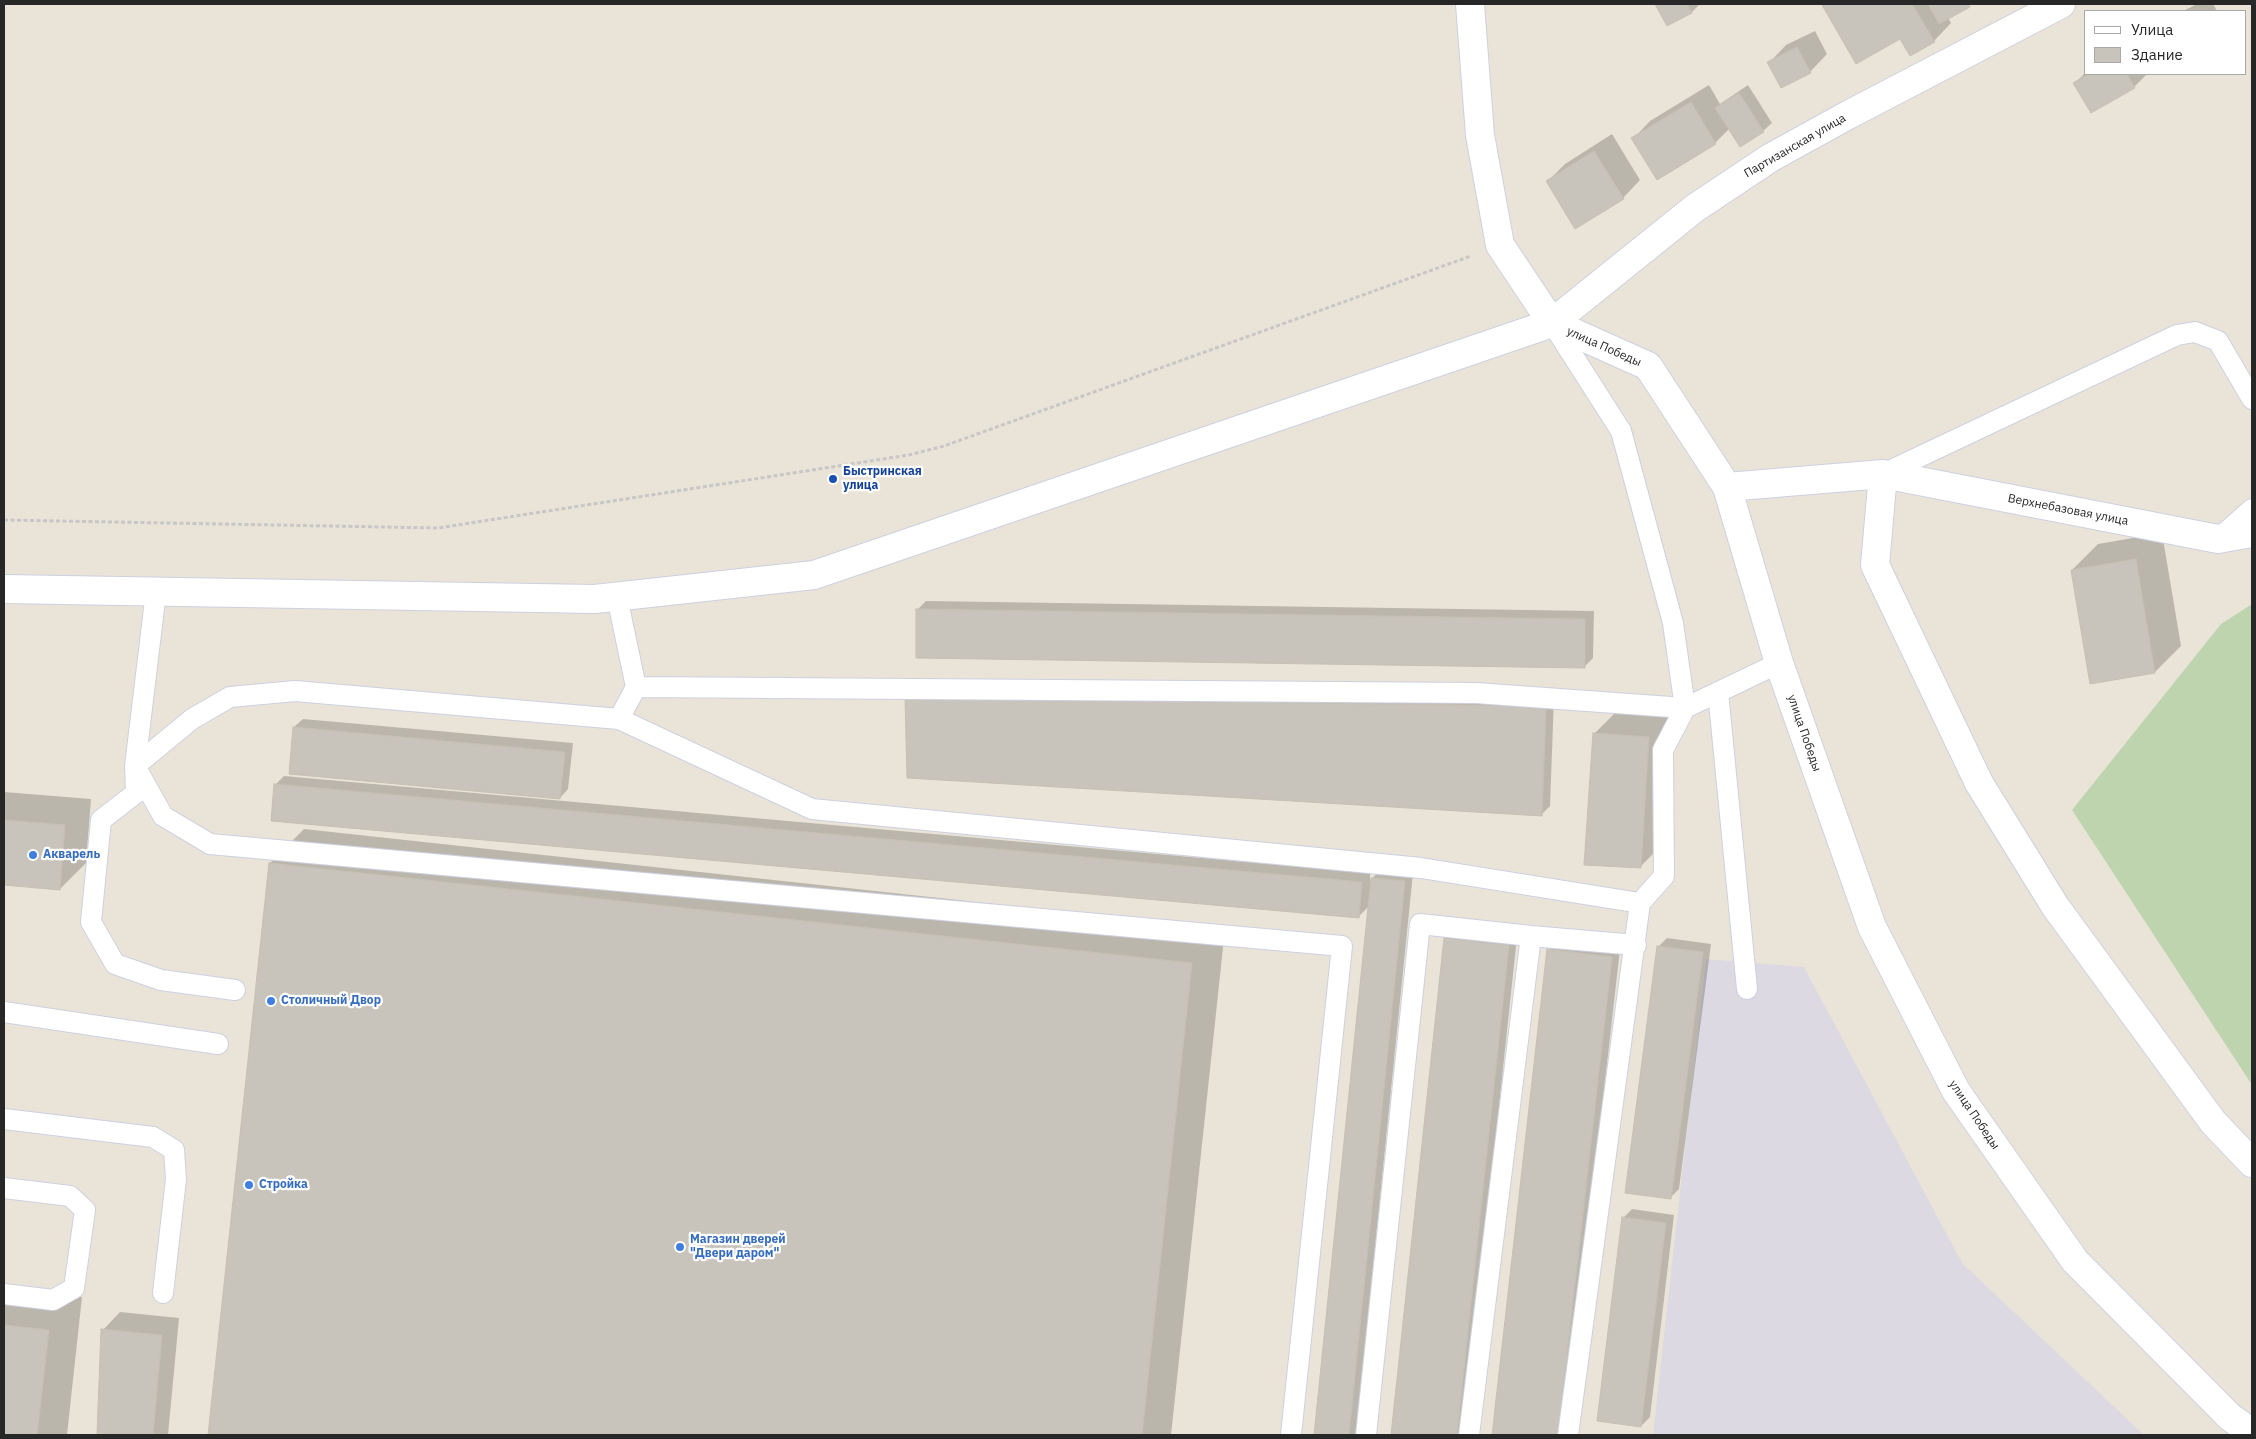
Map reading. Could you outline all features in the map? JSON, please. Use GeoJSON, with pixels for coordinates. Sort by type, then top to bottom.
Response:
{"type":"FeatureCollection","features":[{"type":"Feature","properties":{"kind":"street","name":"улица Победы"},"geometry":{"type":"LineString","coordinates":[[1470,4],[1480,135],[1500,245],[1552,324],[1648,366],[1727,487],[1779,662],[1872,927],[1956,1091],[2075,1261],[2230,1417],[2252,1434]]}},
{"type":"Feature","properties":{"kind":"street","name":"Партизанская улица"},"geometry":{"type":"LineString","coordinates":[[1552,324],[1695,208],[1770,158],[1848,114],[2061,4]]}},
{"type":"Feature","properties":{"kind":"street"},"geometry":{"type":"LineString","coordinates":[[4,589],[595,599],[814,575],[1552,324]]}},
{"type":"Feature","properties":{"kind":"street"},"geometry":{"type":"LineString","coordinates":[[1883,474],[1875,564],[1979,784],[2061,914],[2213,1122],[2252,1163]]}},
{"type":"Feature","properties":{"kind":"street","name":"Верхнебазовая улица"},"geometry":{"type":"LineString","coordinates":[[1727,487],[1883,474],[2218,539],[2252,533]]}},
{"type":"Feature","properties":{"kind":"lane"},"geometry":{"type":"LineString","coordinates":[[1552,324],[1621,431],[1673,623],[1685,708],[1663,750],[1664,876],[1640,903],[1636,945],[1568,1435]]}},
{"type":"Feature","properties":{"kind":"lane"},"geometry":{"type":"LineString","coordinates":[[1883,474],[2177,335],[2195,332],[2218,341],[2252,399]]}},
{"type":"Feature","properties":{"kind":"lane"},"geometry":{"type":"LineString","coordinates":[[2218,539],[2252,510]]}},
{"type":"Feature","properties":{"kind":"lane"},"geometry":{"type":"LineString","coordinates":[[156,592],[135,766],[136,793],[101,820],[91,922],[115,964],[161,980],[235,990]]}},
{"type":"Feature","properties":{"kind":"lane"},"geometry":{"type":"LineString","coordinates":[[617,597],[636,687],[619,719]]}},
{"type":"Feature","properties":{"kind":"lane"},"geometry":{"type":"LineString","coordinates":[[636,687],[1476,693],[1685,708],[1779,662]]}},
{"type":"Feature","properties":{"kind":"lane"},"geometry":{"type":"LineString","coordinates":[[135,766],[192,719],[230,697],[296,691],[619,719],[812,809],[1421,868],[1640,903]]}},
{"type":"Feature","properties":{"kind":"lane"},"geometry":{"type":"LineString","coordinates":[[1718,692],[1747,989]]}},
{"type":"Feature","properties":{"kind":"lane"},"geometry":{"type":"LineString","coordinates":[[135,766],[163,816],[210,844],[1342,946],[1291,1435]]}},
{"type":"Feature","properties":{"kind":"lane"},"geometry":{"type":"LineString","coordinates":[[1366,1435],[1420,924],[1636,945]]}},
{"type":"Feature","properties":{"kind":"lane"},"geometry":{"type":"LineString","coordinates":[[1470,1435],[1531,936]]}},
{"type":"Feature","properties":{"kind":"lane"},"geometry":{"type":"LineString","coordinates":[[4,1012],[218,1044]]}},
{"type":"Feature","properties":{"kind":"lane"},"geometry":{"type":"LineString","coordinates":[[4,1119],[152,1137],[174,1150],[176,1179],[163,1293]]}},
{"type":"Feature","properties":{"kind":"lane"},"geometry":{"type":"LineString","coordinates":[[4,1188],[70,1196],[85,1210],[74,1288],[54,1300],[4,1294]]}},
{"type":"Feature","properties":{"kind":"path"},"geometry":{"type":"LineString","coordinates":[[4,520],[438,528],[909,455],[944,446],[1500,245]]}},
{"type":"Feature","properties":{"kind":"shaded area"},"geometry":{"type":"Polygon","coordinates":[[[1706,959],[1804,967],[1962,1263],[2144,1435],[1653,1435],[1706,959]]]}},
{"type":"Feature","properties":{"kind":"green space"},"geometry":{"type":"Polygon","coordinates":[[[2252,604],[2252,1085],[2072,810],[2221,624],[2252,604]]]}},
{"type":"Feature","properties":{"kind":"building"},"geometry":{"type":"Polygon","coordinates":[[[1655,4],[1687,4],[1692,13],[1667,26],[1655,4]]]}},
{"type":"Feature","properties":{"kind":"building"},"geometry":{"type":"Polygon","coordinates":[[[1912,4],[1935,42],[1910,56],[1900,39],[1856,64],[1822,5],[1912,4]]]}},
{"type":"Feature","properties":{"kind":"building"},"geometry":{"type":"Polygon","coordinates":[[[1928,4],[1968,4],[1970,7],[1939,24],[1928,4]]]}},
{"type":"Feature","properties":{"kind":"building"},"geometry":{"type":"Polygon","coordinates":[[[1797,47],[1811,73],[1781,88],[1767,62],[1797,47]]]}},
{"type":"Feature","properties":{"kind":"building"},"geometry":{"type":"Polygon","coordinates":[[[2087,75],[2128,75],[2135,88],[2091,113],[2073,83],[2087,75]]]}},
{"type":"Feature","properties":{"kind":"building"},"geometry":{"type":"Polygon","coordinates":[[[1739,93],[1764,132],[1740,147],[1715,108],[1739,93]]]}},
{"type":"Feature","properties":{"kind":"building"},"geometry":{"type":"Polygon","coordinates":[[[1691,102],[1716,144],[1657,180],[1631,138],[1691,102]]]}},
{"type":"Feature","properties":{"kind":"building"},"geometry":{"type":"Polygon","coordinates":[[[1594,151],[1624,199],[1575,229],[1546,181],[1594,151]]]}},
{"type":"Feature","properties":{"kind":"building"},"geometry":{"type":"Polygon","coordinates":[[[2136,559],[2155,673],[2090,684],[2071,570],[2136,559]]]}},
{"type":"Feature","properties":{"kind":"building"},"geometry":{"type":"Polygon","coordinates":[[[916,609],[1585,619],[1585,668],[916,658],[916,609]]]}},
{"type":"Feature","properties":{"kind":"building"},"geometry":{"type":"Polygon","coordinates":[[[905,698],[1546,706],[1542,816],[907,778],[905,698]]]}},
{"type":"Feature","properties":{"kind":"building"},"geometry":{"type":"Polygon","coordinates":[[[293,727],[565,752],[560,799],[289,774],[293,727]]]}},
{"type":"Feature","properties":{"kind":"building"},"geometry":{"type":"Polygon","coordinates":[[[1593,733],[1649,737],[1641,868],[1584,865],[1593,733]]]}},
{"type":"Feature","properties":{"kind":"building"},"geometry":{"type":"Polygon","coordinates":[[[274,784],[1362,882],[1359,918],[271,821],[274,784]]]}},
{"type":"Feature","properties":{"kind":"building","name":"Акварель"},"geometry":{"type":"Polygon","coordinates":[[[4,820],[65,825],[60,890],[4,885],[4,820]]]}},
{"type":"Feature","properties":{"kind":"building"},"geometry":{"type":"Polygon","coordinates":[[[269,863],[1192,963],[1142,1435],[208,1435],[269,863]]]}},
{"type":"Feature","properties":{"kind":"building"},"geometry":{"type":"Polygon","coordinates":[[[1371,878],[1405,881],[1349,1435],[1314,1435],[1371,878]]]}},
{"type":"Feature","properties":{"kind":"building"},"geometry":{"type":"Polygon","coordinates":[[[1444,938],[1509,945],[1457,1435],[1391,1435],[1444,938]]]}},
{"type":"Feature","properties":{"kind":"building"},"geometry":{"type":"Polygon","coordinates":[[[1657,946],[1703,952],[1671,1199],[1625,1193],[1657,946]]]}},
{"type":"Feature","properties":{"kind":"building"},"geometry":{"type":"Polygon","coordinates":[[[1547,949],[1612,957],[1558,1435],[1492,1435],[1547,949]]]}},
{"type":"Feature","properties":{"kind":"building"},"geometry":{"type":"Polygon","coordinates":[[[1622,1217],[1666,1223],[1641,1427],[1597,1421],[1622,1217]]]}},
{"type":"Feature","properties":{"kind":"building"},"geometry":{"type":"Polygon","coordinates":[[[4,1325],[49,1330],[37,1435],[4,1435],[4,1325]]]}},
{"type":"Feature","properties":{"kind":"building"},"geometry":{"type":"Polygon","coordinates":[[[101,1329],[162,1335],[153,1435],[97,1435],[101,1329]]]}},
{"type":"Feature","properties":{"kind":"place","name":"Быстринская улица"},"geometry":{"type":"Point","coordinates":[833,479]}},
{"type":"Feature","properties":{"kind":"place","name":"Акварель"},"geometry":{"type":"Point","coordinates":[33,855]}},
{"type":"Feature","properties":{"kind":"place","name":"Столичный Двор"},"geometry":{"type":"Point","coordinates":[271,1001]}},
{"type":"Feature","properties":{"kind":"place","name":"Стройка"},"geometry":{"type":"Point","coordinates":[249,1185]}},
{"type":"Feature","properties":{"kind":"place","name":"Магазин дверей \"Двери даром\""},"geometry":{"type":"Point","coordinates":[680,1247]}}]}
